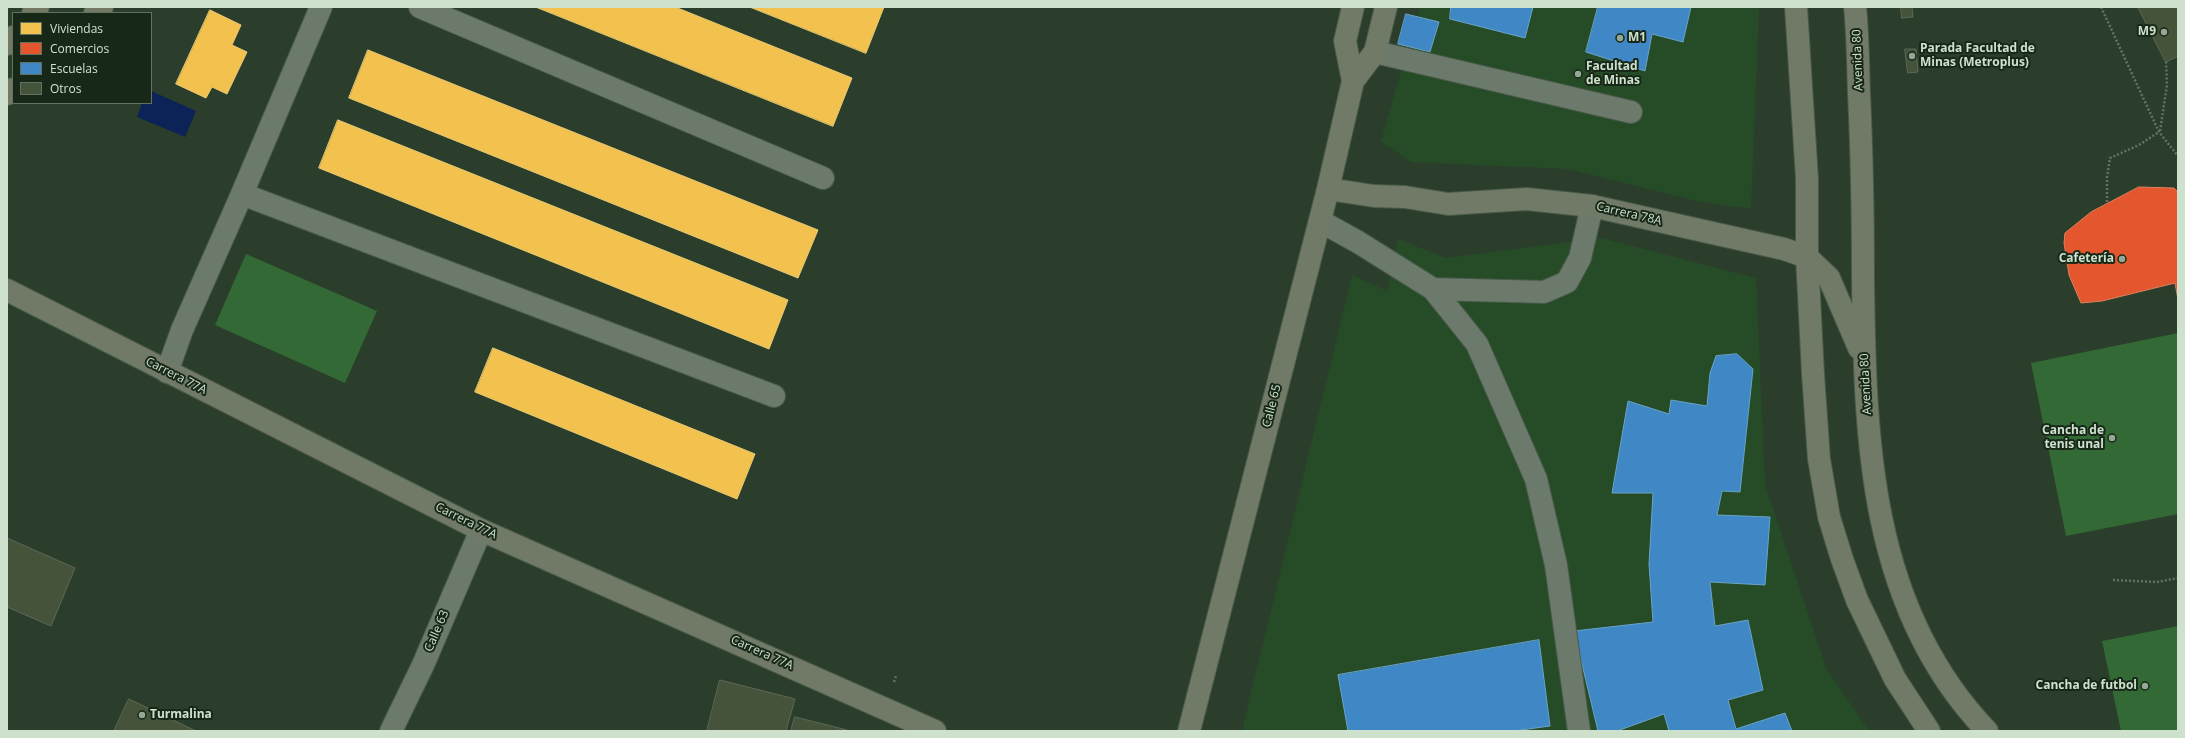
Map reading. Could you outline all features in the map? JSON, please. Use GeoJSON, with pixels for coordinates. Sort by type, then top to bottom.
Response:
{"type":"FeatureCollection","features":[{"type":"Feature","properties":{"kind":"main road","name":"Calle 65"},"geometry":{"type":"LineString","coordinates":[[1189,731],[1320,221],[1353,80],[1345,41],[1353,7]]}},
{"type":"Feature","properties":{"kind":"main road","name":"Calle 65"},"geometry":{"type":"LineString","coordinates":[[1353,80],[1375,52],[1386,7]]}},
{"type":"Feature","properties":{"kind":"main road"},"geometry":{"type":"LineString","coordinates":[[1796,7],[1807,179],[1808,257],[1819,459],[1830,517],[1842,559],[1857,600],[1895,679],[1929,731]]}},
{"type":"Feature","properties":{"kind":"main road","name":"Avenida 80"},"geometry":{"type":"LineString","coordinates":[[1855,7],[1863,178],[1864,360],[1870,448],[1878,508],[1897,581],[1934,663],[1969,712],[1987,731]]}},
{"type":"Feature","properties":{"kind":"main road"},"geometry":{"type":"LineString","coordinates":[[1345,41],[1375,52]]}},
{"type":"Feature","properties":{"kind":"main road","name":"Carrera 78A"},"geometry":{"type":"LineString","coordinates":[[1328,189],[1374,196],[1405,196],[1448,204],[1527,199],[1592,206],[1784,249],[1808,257],[1829,278],[1864,360]]}},
{"type":"Feature","properties":{"kind":"main road","name":"Carrera 77A"},"geometry":{"type":"LineString","coordinates":[[7,290],[481,530],[935,731]]}},
{"type":"Feature","properties":{"kind":"street"},"geometry":{"type":"LineString","coordinates":[[167,372],[182,330],[242,194],[321,7]]}},
{"type":"Feature","properties":{"kind":"street"},"geometry":{"type":"LineString","coordinates":[[420,7],[822,178]]}},
{"type":"Feature","properties":{"kind":"street"},"geometry":{"type":"LineString","coordinates":[[1375,52],[1631,112]]}},
{"type":"Feature","properties":{"kind":"street"},"geometry":{"type":"LineString","coordinates":[[242,194],[774,396]]}},
{"type":"Feature","properties":{"kind":"street"},"geometry":{"type":"LineString","coordinates":[[1433,289],[1544,292],[1567,282],[1580,258],[1592,206]]}},
{"type":"Feature","properties":{"kind":"street"},"geometry":{"type":"LineString","coordinates":[[1320,221],[1358,242],[1433,289],[1477,344],[1536,479],[1556,565],[1580,731]]}},
{"type":"Feature","properties":{"kind":"street","name":"Calle 63"},"geometry":{"type":"LineString","coordinates":[[391,731],[423,665],[481,530]]}},
{"type":"Feature","properties":{"kind":"path"},"geometry":{"type":"LineString","coordinates":[[2101,7],[2159,132],[2178,156]]}},
{"type":"Feature","properties":{"kind":"path"},"geometry":{"type":"LineString","coordinates":[[2108,202],[2107,177],[2110,158],[2139,145],[2159,132],[2166,85],[2166,62]]}},
{"type":"Feature","properties":{"kind":"path"},"geometry":{"type":"LineString","coordinates":[[2113,580],[2157,582],[2178,578]]}},
{"type":"Feature","properties":{"kind":"shaded area","name":"Facultad de Minas"},"geometry":{"type":"Polygon","coordinates":[[[1420,7],[1759,7],[1751,209],[1697,201],[1568,169],[1411,162],[1381,141],[1420,7]]]}},
{"type":"Feature","properties":{"kind":"shaded area"},"geometry":{"type":"Polygon","coordinates":[[[1601,238],[1756,278],[1765,485],[1826,668],[1869,731],[1242,731],[1352,275],[1387,291],[1398,239],[1446,258],[1601,238]]]}},
{"type":"Feature","properties":{"kind":"shaded area"},"geometry":{"type":"Polygon","coordinates":[[[246,254],[377,311],[345,383],[215,325],[246,254]]]}},
{"type":"Feature","properties":{"kind":"shaded area","name":"Cancha de tenis unal"},"geometry":{"type":"Polygon","coordinates":[[[2178,333],[2178,514],[2066,536],[2031,363],[2178,333]]]}},
{"type":"Feature","properties":{"kind":"shaded area","name":"Cancha de futbol"},"geometry":{"type":"Polygon","coordinates":[[[2178,626],[2178,731],[2121,731],[2102,641],[2178,626]]]}},
{"type":"Feature","properties":{"kind":"water"},"geometry":{"type":"Polygon","coordinates":[[[152,91],[196,111],[185,137],[137,117],[142,104],[152,104],[152,91]]]}},
{"type":"Feature","properties":{"kind":"building: Viviendas"},"geometry":{"type":"Polygon","coordinates":[[[536,7],[675,7],[852,78],[833,126],[536,7]]]}},
{"type":"Feature","properties":{"kind":"building: Viviendas"},"geometry":{"type":"Polygon","coordinates":[[[750,7],[884,7],[866,53],[750,7]]]}},
{"type":"Feature","properties":{"kind":"building: Viviendas"},"geometry":{"type":"Polygon","coordinates":[[[210,10],[241,25],[232,45],[247,52],[227,94],[212,87],[206,98],[176,84],[210,10]]]}},
{"type":"Feature","properties":{"kind":"building: Viviendas"},"geometry":{"type":"Polygon","coordinates":[[[368,50],[818,230],[798,278],[349,98],[368,50]]]}},
{"type":"Feature","properties":{"kind":"building: Viviendas"},"geometry":{"type":"Polygon","coordinates":[[[338,120],[788,300],[769,349],[319,168],[338,120]]]}},
{"type":"Feature","properties":{"kind":"building: Viviendas"},"geometry":{"type":"Polygon","coordinates":[[[493,348],[755,454],[737,499],[475,392],[493,348]]]}},
{"type":"Feature","properties":{"kind":"building: Comercios","name":"Cafetería"},"geometry":{"type":"Polygon","coordinates":[[[2139,187],[2174,188],[2178,192],[2178,300],[2175,283],[2102,301],[2081,303],[2069,275],[2064,243],[2065,233],[2091,212],[2139,187]]]}},
{"type":"Feature","properties":{"kind":"building: Escuelas"},"geometry":{"type":"Polygon","coordinates":[[[1451,7],[1533,7],[1525,38],[1450,19],[1451,7]]]}},
{"type":"Feature","properties":{"kind":"building: Escuelas","name":"M1"},"geometry":{"type":"Polygon","coordinates":[[[1598,7],[1691,7],[1683,42],[1652,34],[1645,71],[1586,52],[1598,7]]]}},
{"type":"Feature","properties":{"kind":"building: Escuelas"},"geometry":{"type":"Polygon","coordinates":[[[1406,14],[1439,22],[1430,52],[1398,44],[1406,14]]]}},
{"type":"Feature","properties":{"kind":"building: Escuelas"},"geometry":{"type":"Polygon","coordinates":[[[1737,354],[1753,369],[1740,492],[1722,491],[1717,515],[1770,517],[1765,585],[1710,582],[1715,626],[1748,620],[1763,690],[1728,700],[1736,729],[1785,713],[1792,731],[1669,731],[1664,714],[1617,731],[1598,731],[1574,631],[1653,622],[1649,564],[1653,493],[1612,493],[1628,401],[1669,414],[1671,400],[1707,406],[1710,373],[1716,356],[1737,354]]]}},
{"type":"Feature","properties":{"kind":"building: Escuelas"},"geometry":{"type":"Polygon","coordinates":[[[1539,640],[1550,726],[1514,731],[1348,731],[1338,675],[1539,640]]]}},
{"type":"Feature","properties":{"kind":"building: Otros"},"geometry":{"type":"Polygon","coordinates":[[[1901,7],[1912,7],[1913,17],[1902,18],[1901,7]]]}},
{"type":"Feature","properties":{"kind":"building: Otros","name":"M9"},"geometry":{"type":"Polygon","coordinates":[[[2138,7],[2178,7],[2178,56],[2166,62],[2138,7]]]}},
{"type":"Feature","properties":{"kind":"building: Otros"},"geometry":{"type":"Polygon","coordinates":[[[1905,49],[1916,49],[1918,72],[1908,73],[1905,49]]]}},
{"type":"Feature","properties":{"kind":"building: Otros"},"geometry":{"type":"Polygon","coordinates":[[[7,538],[75,568],[51,626],[7,607],[7,538]]]}},
{"type":"Feature","properties":{"kind":"building: Otros"},"geometry":{"type":"Polygon","coordinates":[[[720,680],[795,699],[786,731],[707,731],[720,680]]]}},
{"type":"Feature","properties":{"kind":"building: Otros","name":"Turmalina"},"geometry":{"type":"Polygon","coordinates":[[[129,699],[196,731],[114,731],[129,699]]]}},
{"type":"Feature","properties":{"kind":"building: Otros"},"geometry":{"type":"Polygon","coordinates":[[[795,717],[847,730],[791,731],[795,717]]]}},
{"type":"Feature","properties":{"kind":"place","name":"M9"},"geometry":{"type":"Point","coordinates":[2164,32]}},
{"type":"Feature","properties":{"kind":"place","name":"M1"},"geometry":{"type":"Point","coordinates":[1620,38]}},
{"type":"Feature","properties":{"kind":"place","name":"Parada Facultad de Minas (Metroplus)"},"geometry":{"type":"Point","coordinates":[1912,56]}},
{"type":"Feature","properties":{"kind":"place","name":"Facultad de Minas"},"geometry":{"type":"Point","coordinates":[1578,74]}},
{"type":"Feature","properties":{"kind":"place","name":"Cafetería"},"geometry":{"type":"Point","coordinates":[2122,259]}},
{"type":"Feature","properties":{"kind":"place","name":"Cancha de tenis unal"},"geometry":{"type":"Point","coordinates":[2112,438]}},
{"type":"Feature","properties":{"kind":"place","name":"Cancha de futbol"},"geometry":{"type":"Point","coordinates":[2145,686]}},
{"type":"Feature","properties":{"kind":"place","name":"Turmalina"},"geometry":{"type":"Point","coordinates":[142,715]}}]}
